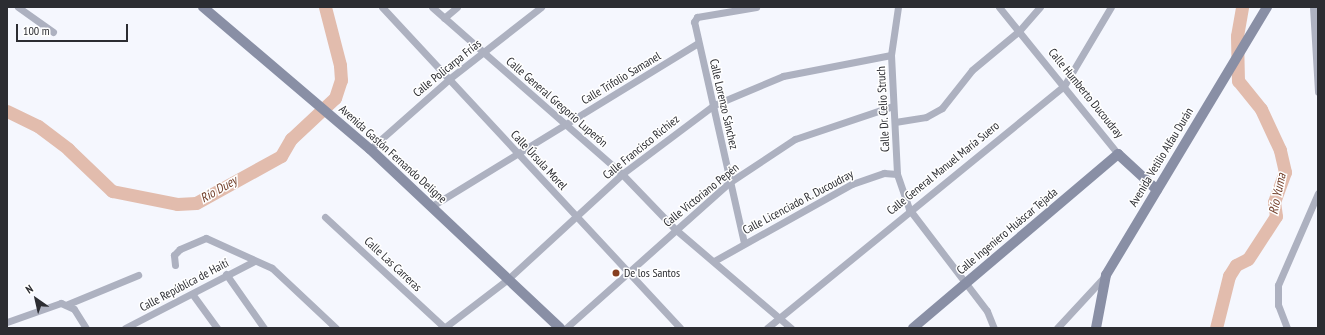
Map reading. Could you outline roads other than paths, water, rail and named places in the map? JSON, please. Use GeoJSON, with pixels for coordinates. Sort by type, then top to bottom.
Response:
{"type":"FeatureCollection","features":[{"type":"Feature","properties":{"kind":"main road","name":"Avenida Vetilio Alfau Durán"},"geometry":{"type":"LineString","coordinates":[[1096,328],[1106,275],[1267,7]]}},
{"type":"Feature","properties":{"kind":"main road","name":"Avenida Gastón Fernando Deligne"},"geometry":{"type":"LineString","coordinates":[[207,8],[370,149],[560,328]]}},
{"type":"Feature","properties":{"kind":"main road","name":"Calle Humberto Ducoudray"},"geometry":{"type":"LineString","coordinates":[[1118,154],[1157,190]]}},
{"type":"Feature","properties":{"kind":"main road","name":"Calle Ingeniero Huáscar Tejada"},"geometry":{"type":"LineString","coordinates":[[913,328],[964,283],[1118,154]]}},
{"type":"Feature","properties":{"kind":"street"},"geometry":{"type":"LineString","coordinates":[[18,7],[52,32]]}},
{"type":"Feature","properties":{"kind":"street","name":"Calle Úrsula Morel"},"geometry":{"type":"LineString","coordinates":[[382,7],[680,328]]}},
{"type":"Feature","properties":{"kind":"street","name":"Calle General Gregorio Luperón"},"geometry":{"type":"LineString","coordinates":[[432,7],[622,174],[676,229],[791,328]]}},
{"type":"Feature","properties":{"kind":"street"},"geometry":{"type":"LineString","coordinates":[[444,18],[457,7]]}},
{"type":"Feature","properties":{"kind":"street","name":"Calle Policarpa Frías"},"geometry":{"type":"LineString","coordinates":[[370,149],[449,79],[541,7]]}},
{"type":"Feature","properties":{"kind":"street","name":"Calle Lorenzo Sánchez"},"geometry":{"type":"LineString","coordinates":[[744,243],[694,22],[697,17],[756,7]]}},
{"type":"Feature","properties":{"kind":"street","name":"Calle Dr. Celio Struch"},"geometry":{"type":"LineString","coordinates":[[898,7],[891,55],[897,174],[909,209],[964,283],[987,311],[994,328]]}},
{"type":"Feature","properties":{"kind":"street","name":"Calle Humberto Ducoudray"},"geometry":{"type":"LineString","coordinates":[[999,7],[1118,154]]}},
{"type":"Feature","properties":{"kind":"street"},"geometry":{"type":"LineString","coordinates":[[895,122],[926,118],[942,108],[972,70],[1019,31],[1040,7]]}},
{"type":"Feature","properties":{"kind":"street","name":"Calle General Manuel María Suero"},"geometry":{"type":"LineString","coordinates":[[767,328],[909,209],[1064,86],[1111,7]]}},
{"type":"Feature","properties":{"kind":"street"},"geometry":{"type":"LineString","coordinates":[[1313,7],[1318,92]]}},
{"type":"Feature","properties":{"kind":"street","name":"Calle Trifolio Samanel"},"geometry":{"type":"LineString","coordinates":[[432,206],[698,43]]}},
{"type":"Feature","properties":{"kind":"street","name":"Calle Francisco Richiez"},"geometry":{"type":"LineString","coordinates":[[445,328],[508,279],[578,218],[622,174],[714,105],[783,76],[891,55]]}},
{"type":"Feature","properties":{"kind":"street","name":"Calle Victoriano Pepén"},"geometry":{"type":"LineString","coordinates":[[566,328],[730,182],[795,139],[893,106]]}},
{"type":"Feature","properties":{"kind":"street","name":"Calle Licenciado R. Ducoudray"},"geometry":{"type":"LineString","coordinates":[[714,262],[744,243],[852,184],[884,173],[897,174]]}},
{"type":"Feature","properties":{"kind":"street"},"geometry":{"type":"LineString","coordinates":[[1287,328],[1278,305],[1278,285],[1318,193]]}},
{"type":"Feature","properties":{"kind":"street","name":"Calle Las Carreras"},"geometry":{"type":"LineString","coordinates":[[325,217],[445,328]]}},
{"type":"Feature","properties":{"kind":"street"},"geometry":{"type":"LineString","coordinates":[[175,265],[174,255],[180,249],[206,238],[272,268],[336,328]]}},
{"type":"Feature","properties":{"kind":"street","name":"Calle República de Haití"},"geometry":{"type":"LineString","coordinates":[[125,328],[193,295],[226,274],[254,261]]}},
{"type":"Feature","properties":{"kind":"street"},"geometry":{"type":"LineString","coordinates":[[226,274],[264,328]]}},
{"type":"Feature","properties":{"kind":"street"},"geometry":{"type":"LineString","coordinates":[[7,322],[65,303],[138,275]]}},
{"type":"Feature","properties":{"kind":"street"},"geometry":{"type":"LineString","coordinates":[[1057,328],[1106,275]]}},
{"type":"Feature","properties":{"kind":"street"},"geometry":{"type":"LineString","coordinates":[[193,295],[217,328]]}},
{"type":"Feature","properties":{"kind":"street"},"geometry":{"type":"LineString","coordinates":[[65,303],[86,328]]}},
{"type":"Feature","properties":{"kind":"waterway","name":"Río Duey"},"geometry":{"type":"LineString","coordinates":[[7,111],[38,126],[68,149],[112,191],[177,204],[196,203],[281,156],[291,139],[335,98],[341,80],[340,65],[325,7]]}},
{"type":"Feature","properties":{"kind":"waterway","name":"Río Yuma"},"geometry":{"type":"LineString","coordinates":[[1216,328],[1229,276],[1236,265],[1248,259],[1276,216],[1274,202],[1285,172],[1280,150],[1261,109],[1238,81],[1237,36],[1242,7]]}},
{"type":"Feature","properties":{"kind":"place","name":"De los Santos"},"geometry":{"type":"Point","coordinates":[616,273]}}]}
